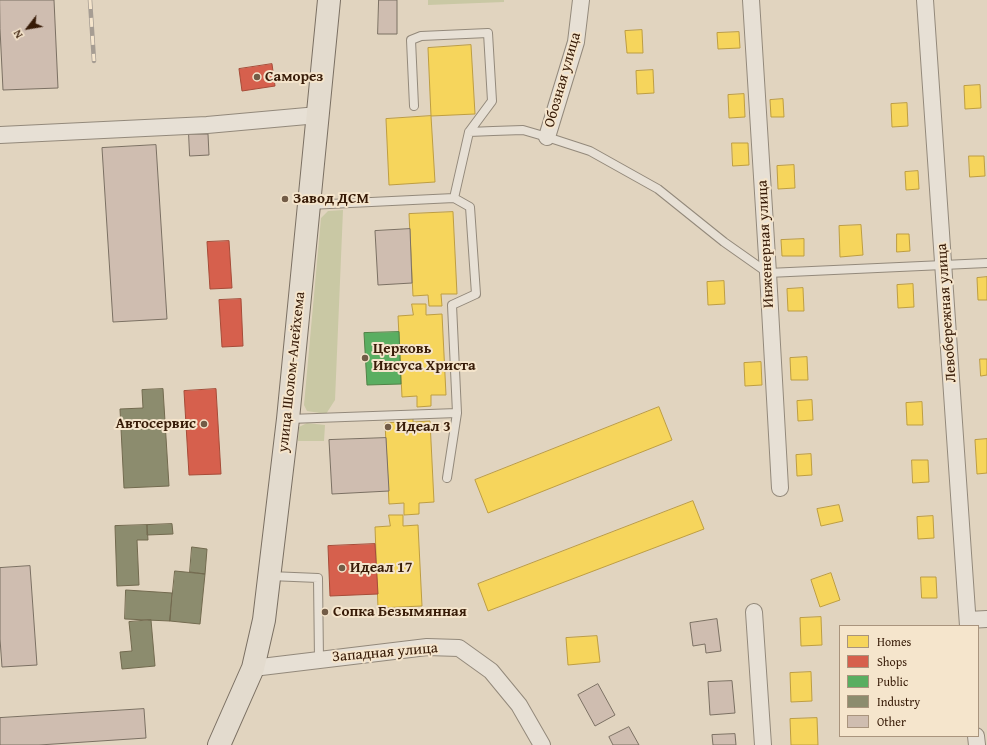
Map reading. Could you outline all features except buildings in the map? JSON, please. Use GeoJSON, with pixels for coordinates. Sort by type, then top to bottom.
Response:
{"type":"FeatureCollection","features":[{"type":"Feature","properties":{"kind":"main road","name":"улица Шолом-Алейхема"},"geometry":{"type":"LineString","coordinates":[[218,742],[253,668],[264,620],[288,419],[329,0]]}},
{"type":"Feature","properties":{"kind":"street","name":"Обозная улица"},"geometry":{"type":"LineString","coordinates":[[547,137],[576,42],[581,0]]}},
{"type":"Feature","properties":{"kind":"street","name":"Инженерная улица"},"geometry":{"type":"LineString","coordinates":[[751,0],[780,488]]}},
{"type":"Feature","properties":{"kind":"street","name":"Левобережная улица"},"geometry":{"type":"LineString","coordinates":[[926,0],[968,623]]}},
{"type":"Feature","properties":{"kind":"street"},"geometry":{"type":"LineString","coordinates":[[0,135],[206,125],[318,115]]}},
{"type":"Feature","properties":{"kind":"street"},"geometry":{"type":"LineString","coordinates":[[754,612],[763,745]]}},
{"type":"Feature","properties":{"kind":"street"},"geometry":{"type":"LineString","coordinates":[[968,623],[987,619]]}},
{"type":"Feature","properties":{"kind":"street","name":"Западная улица"},"geometry":{"type":"LineString","coordinates":[[253,668],[427,647],[459,648],[491,671],[519,705],[542,745]]}},
{"type":"Feature","properties":{"kind":"lane"},"geometry":{"type":"LineString","coordinates":[[414,106],[411,40],[421,36],[488,33],[492,101],[469,132],[454,198]]}},
{"type":"Feature","properties":{"kind":"lane"},"geometry":{"type":"LineString","coordinates":[[469,132],[523,130],[590,151],[658,190],[724,242],[768,273],[987,263]]}},
{"type":"Feature","properties":{"kind":"lane"},"geometry":{"type":"LineString","coordinates":[[308,205],[454,198],[470,207],[476,294],[452,305],[457,413],[447,478]]}},
{"type":"Feature","properties":{"kind":"lane"},"geometry":{"type":"LineString","coordinates":[[288,419],[457,413]]}},
{"type":"Feature","properties":{"kind":"lane"},"geometry":{"type":"LineString","coordinates":[[269,576],[318,578],[319,660]]}},
{"type":"Feature","properties":{"kind":"green space"},"geometry":{"type":"Polygon","coordinates":[[[428,0],[504,0],[504,2],[428,5],[428,0]]]}},
{"type":"Feature","properties":{"kind":"green space"},"geometry":{"type":"Polygon","coordinates":[[[343,210],[335,400],[326,414],[307,411],[304,405],[321,218],[328,211],[343,210]]]}},
{"type":"Feature","properties":{"kind":"green space"},"geometry":{"type":"Polygon","coordinates":[[[307,423],[325,425],[324,441],[298,441],[299,427],[307,423]]]}},
{"type":"Feature","properties":{"kind":"railway"},"geometry":{"type":"LineString","coordinates":[[90,0],[94,61]]}},
{"type":"Feature","properties":{"kind":"place","name":"Саморез"},"geometry":{"type":"Point","coordinates":[257,77]}},
{"type":"Feature","properties":{"kind":"place","name":"Завод ДСМ"},"geometry":{"type":"Point","coordinates":[285,199]}},
{"type":"Feature","properties":{"kind":"place","name":"Церковь Иисуса Христа"},"geometry":{"type":"Point","coordinates":[365,358]}},
{"type":"Feature","properties":{"kind":"place","name":"Автосервис"},"geometry":{"type":"Point","coordinates":[204,424]}},
{"type":"Feature","properties":{"kind":"place","name":"Идеал 3"},"geometry":{"type":"Point","coordinates":[388,427]}},
{"type":"Feature","properties":{"kind":"place","name":"Идеал 17"},"geometry":{"type":"Point","coordinates":[342,568]}},
{"type":"Feature","properties":{"kind":"place","name":"Сопка Безымянная"},"geometry":{"type":"Point","coordinates":[325,612]}}]}
